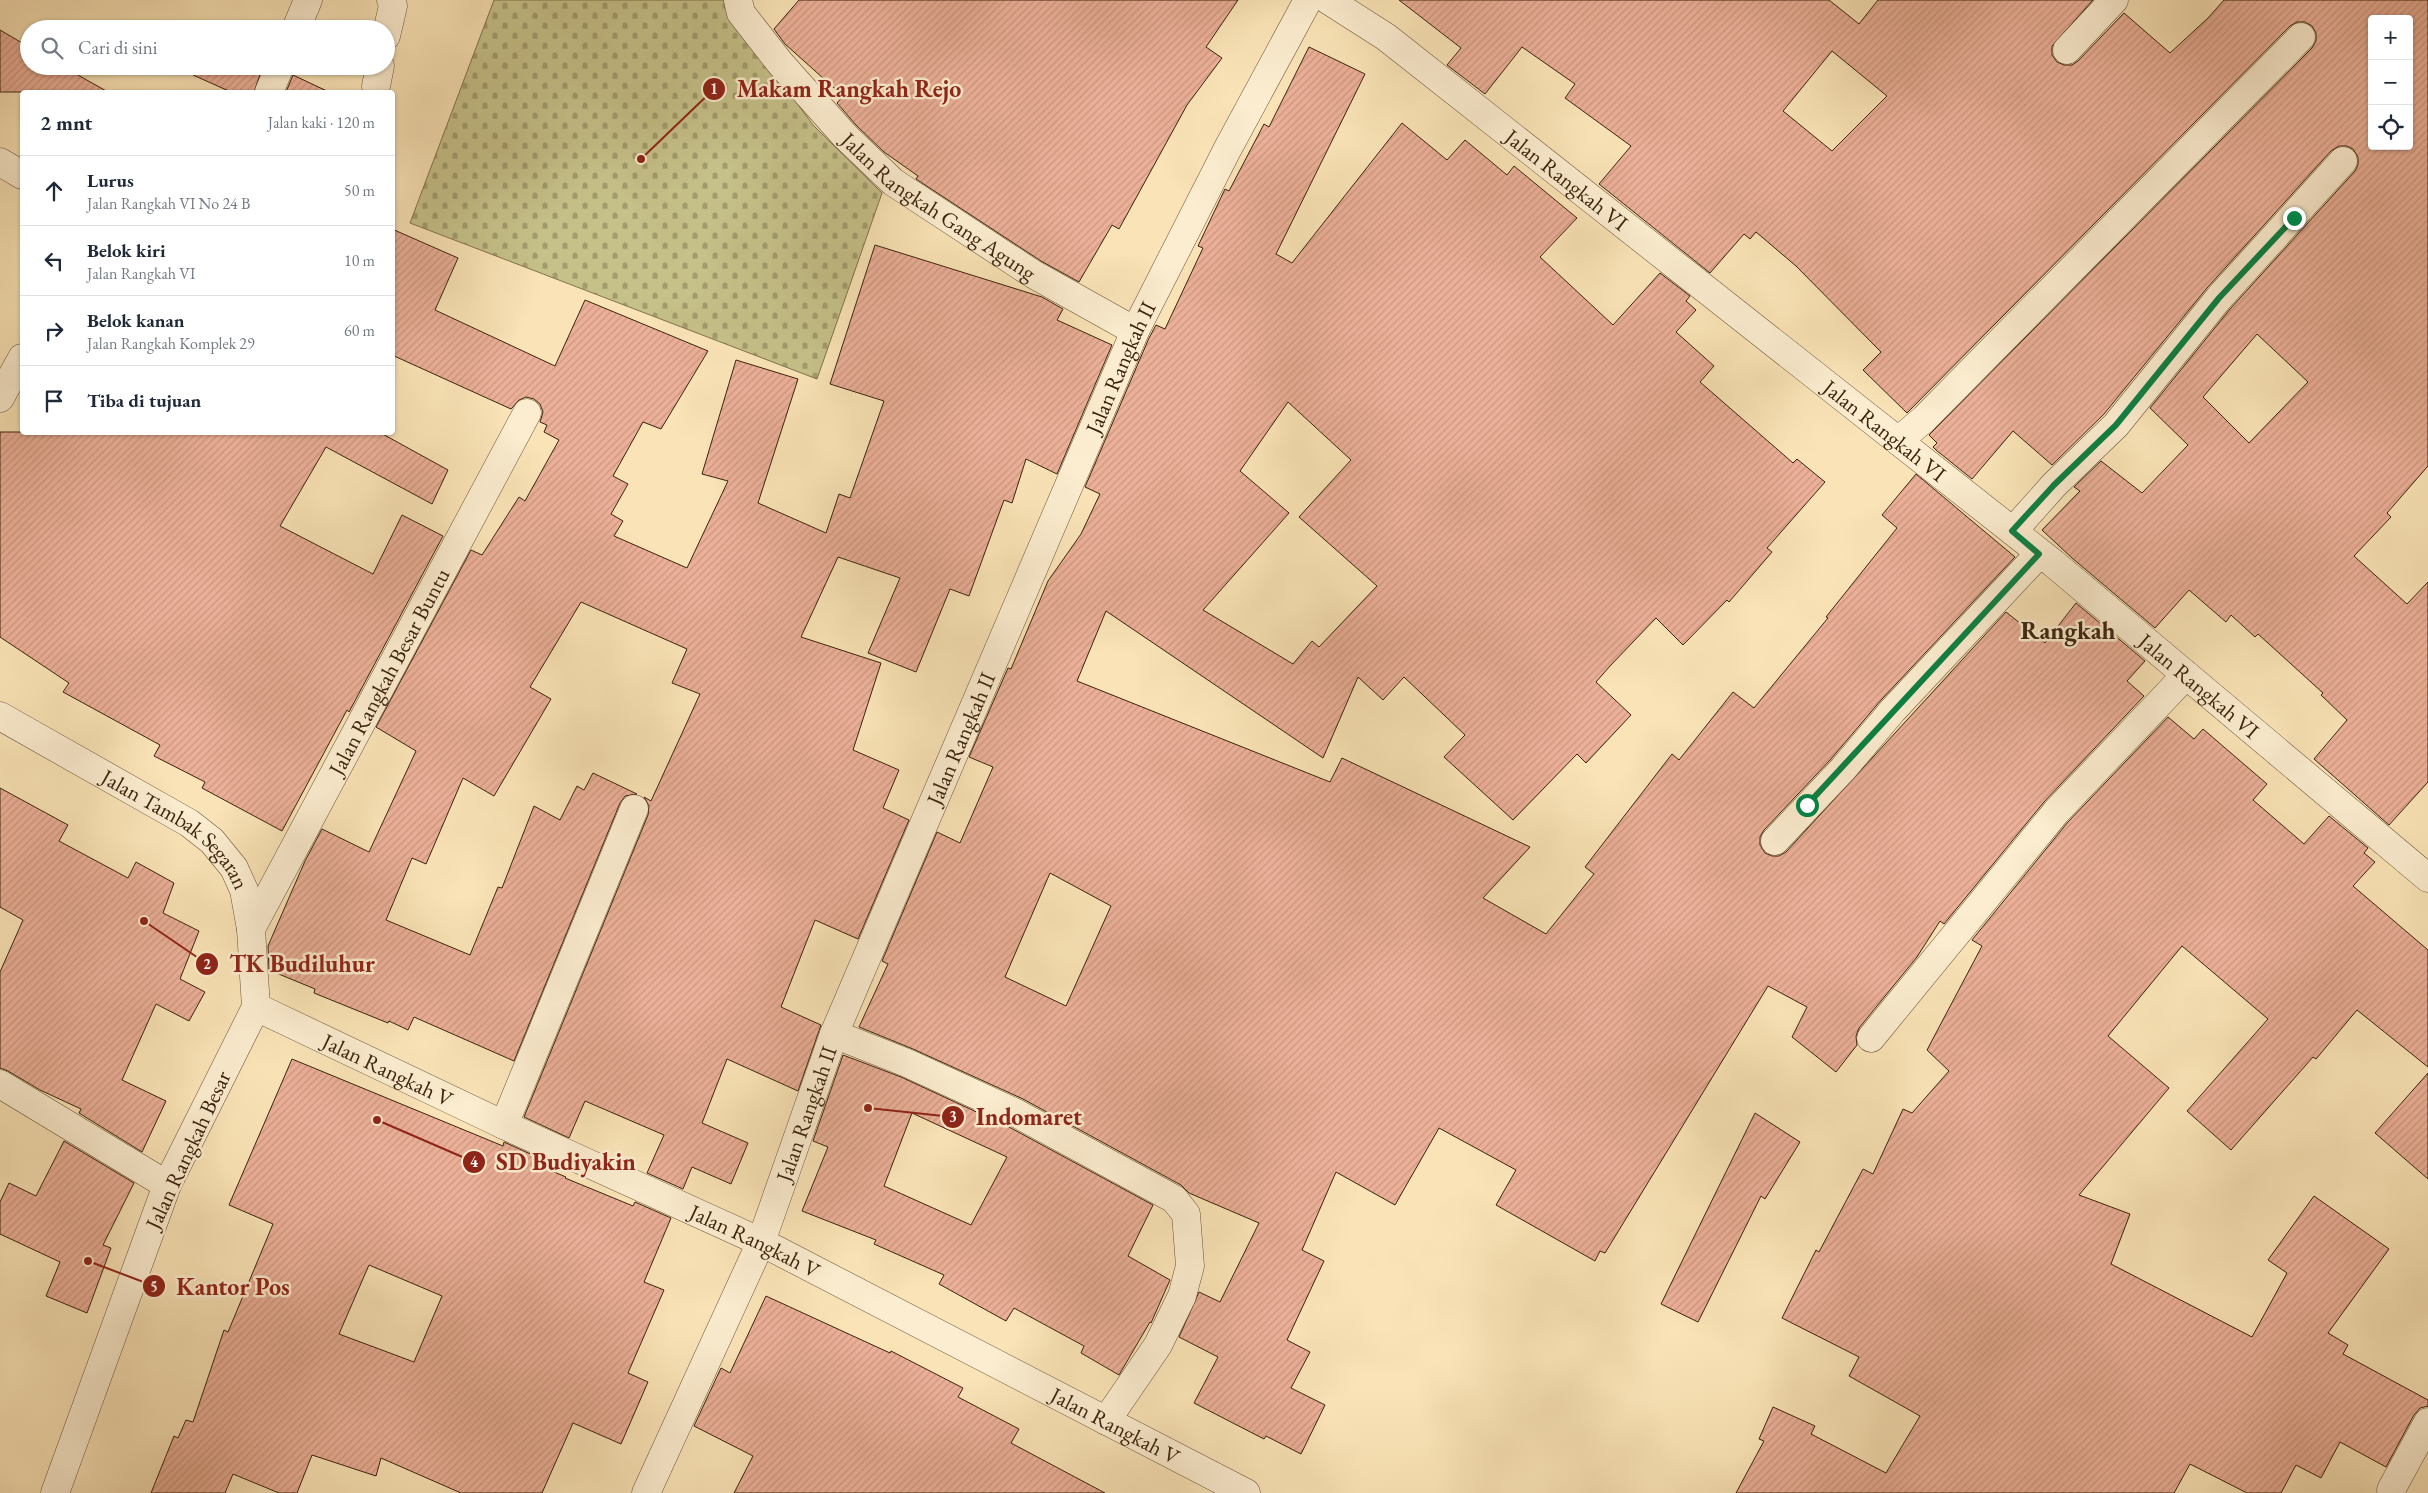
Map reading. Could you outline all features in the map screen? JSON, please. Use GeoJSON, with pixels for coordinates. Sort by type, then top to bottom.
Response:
{"type":"FeatureCollection","features":[{"type":"Feature","properties":{"kind":"street"},"geometry":{"type":"LineString","coordinates":[[300,20],[308,0]]}},
{"type":"Feature","properties":{"kind":"street"},"geometry":{"type":"LineString","coordinates":[[389,20],[392,6],[391,0]]}},
{"type":"Feature","properties":{"kind":"street","name":"Jalan Rangkah Gang Agung"},"geometry":{"type":"LineString","coordinates":[[738,0],[742,13],[780,63],[845,136],[893,182],[1033,274],[1135,331]]}},
{"type":"Feature","properties":{"kind":"street","name":"Jalan Rangkah VI"},"geometry":{"type":"LineString","coordinates":[[1328,0],[1386,37],[2012,531],[2428,878]]}},
{"type":"Feature","properties":{"kind":"street"},"geometry":{"type":"LineString","coordinates":[[2067,50],[2114,0]]}},
{"type":"Feature","properties":{"kind":"street","name":"Jalan Rangkah II"},"geometry":{"type":"LineString","coordinates":[[646,1493],[761,1242],[834,1034],[1135,331],[1299,4]]}},
{"type":"Feature","properties":{"kind":"street"},"geometry":{"type":"LineString","coordinates":[[1898,441],[1924,419],[2301,37]]}},
{"type":"Feature","properties":{"kind":"street"},"geometry":{"type":"LineString","coordinates":[[270,90],[276,75]]}},
{"type":"Feature","properties":{"kind":"street"},"geometry":{"type":"LineString","coordinates":[[2012,531],[2054,485],[2116,425],[2219,298],[2343,161]]}},
{"type":"Feature","properties":{"kind":"street"},"geometry":{"type":"LineString","coordinates":[[0,162],[20,175]]}},
{"type":"Feature","properties":{"kind":"street"},"geometry":{"type":"LineString","coordinates":[[0,398],[20,362]]}},
{"type":"Feature","properties":{"kind":"street","name":"Jalan Rangkah Besar Buntu"},"geometry":{"type":"LineString","coordinates":[[251,929],[527,413]]}},
{"type":"Feature","properties":{"kind":"street"},"geometry":{"type":"LineString","coordinates":[[1774,841],[1843,769],[1893,710],[2039,554]]}},
{"type":"Feature","properties":{"kind":"street"},"geometry":{"type":"LineString","coordinates":[[1871,1038],[2056,812],[2186,675]]}},
{"type":"Feature","properties":{"kind":"street","name":"Jalan Tambak Segaran"},"geometry":{"type":"LineString","coordinates":[[0,716],[189,823],[212,841],[234,868],[244,890],[251,929],[256,1006]]}},
{"type":"Feature","properties":{"kind":"street"},"geometry":{"type":"LineString","coordinates":[[504,1125],[634,809]]}},
{"type":"Feature","properties":{"kind":"street","name":"Jalan Rangkah V"},"geometry":{"type":"LineString","coordinates":[[256,1006],[504,1125],[761,1242],[1246,1493]]}},
{"type":"Feature","properties":{"kind":"street","name":"Jalan Rangkah Besar"},"geometry":{"type":"LineString","coordinates":[[55,1493],[167,1185],[256,1006]]}},
{"type":"Feature","properties":{"kind":"street"},"geometry":{"type":"LineString","coordinates":[[834,1034],[907,1063],[1016,1113],[1174,1199],[1186,1214],[1190,1266],[1182,1296],[1158,1345],[1106,1421]]}},
{"type":"Feature","properties":{"kind":"street"},"geometry":{"type":"LineString","coordinates":[[0,1084],[167,1185]]}},
{"type":"Feature","properties":{"kind":"street"},"geometry":{"type":"LineString","coordinates":[[2391,1490],[2428,1422]]}},
{"type":"Feature","properties":{"kind":"green space"},"geometry":{"type":"Polygon","coordinates":[[[494,0],[733,0],[740,25],[813,125],[882,193],[817,379],[410,223],[494,0]]]}},
{"type":"Feature","properties":{"kind":"building"},"geometry":{"type":"Polygon","coordinates":[[[799,0],[1238,0],[1206,47],[1222,58],[1187,105],[1119,229],[1112,225],[1079,282],[1041,261],[916,179],[918,176],[884,152],[856,125],[837,103],[843,96],[785,44],[774,29],[799,0]]]}},
{"type":"Feature","properties":{"kind":"building"},"geometry":{"type":"Polygon","coordinates":[[[1399,0],[1829,0],[1859,24],[1878,0],[2093,0],[2052,46],[2052,55],[2057,62],[2064,65],[2072,65],[2124,13],[2170,53],[2208,18],[2224,0],[2428,0],[2428,466],[2387,513],[2391,517],[2354,556],[2407,604],[2428,582],[2428,782],[2389,825],[2314,759],[2347,720],[2321,695],[2323,693],[2258,634],[2255,637],[2231,615],[2226,622],[2189,590],[2155,628],[2042,530],[2080,491],[2074,487],[2101,461],[2142,493],[2188,445],[2150,408],[2231,308],[2355,171],[2358,165],[2358,157],[2353,149],[2347,146],[2339,146],[2331,151],[2207,288],[2104,414],[2052,465],[2013,431],[1972,479],[1933,447],[1937,443],[1929,435],[2312,48],[2316,41],[2316,33],[2312,26],[2305,22],[2297,22],[2290,26],[1907,413],[1863,370],[1881,352],[1796,266],[1756,232],[1750,239],[1744,234],[1710,273],[1599,184],[1631,146],[1565,98],[1575,84],[1522,47],[1485,94],[1447,65],[1461,48],[1399,0]],[[1832,51],[1783,111],[1832,151],[1887,96],[1832,51]],[[2257,334],[2203,397],[2249,443],[2308,382],[2257,334]]]}},
{"type":"Feature","properties":{"kind":"building"},"geometry":{"type":"Polygon","coordinates":[[[0,30],[20,42],[20,75],[78,75],[104,90],[20,90],[20,92],[0,92],[0,30]]]}},
{"type":"Feature","properties":{"kind":"building"},"geometry":{"type":"Polygon","coordinates":[[[1309,47],[1365,74],[1276,254],[1292,263],[1402,123],[1447,160],[1465,140],[1507,175],[1514,166],[1577,218],[1540,257],[1613,325],[1660,273],[1690,296],[1686,301],[1696,310],[1676,332],[1714,366],[1700,382],[1793,463],[1797,459],[1825,482],[1767,548],[1772,552],[1729,602],[1727,600],[1683,645],[1656,618],[1610,666],[1596,682],[1631,715],[1586,763],[1577,754],[1513,820],[1444,757],[1465,735],[1404,677],[1383,700],[1358,677],[1323,758],[1106,611],[1077,681],[1330,782],[1342,758],[1530,847],[1483,898],[1546,934],[1594,874],[1585,867],[1672,754],[1679,760],[1733,692],[1754,708],[1828,618],[1826,617],[1897,528],[1882,515],[1916,474],[2015,557],[1882,699],[1831,759],[1764,830],[1760,837],[1760,845],[1765,853],[1779,856],[1786,852],[2006,612],[2045,643],[2076,603],[2145,661],[2127,681],[2144,696],[2044,802],[1944,924],[1940,921],[1917,957],[1859,1028],[1856,1036],[1857,1045],[1836,1072],[1792,1037],[1807,1007],[1768,986],[1605,1253],[1600,1251],[1595,1261],[1496,1205],[1516,1170],[1439,1128],[1395,1205],[1336,1172],[1302,1250],[1324,1261],[1287,1340],[1310,1352],[1291,1388],[1325,1405],[1301,1454],[1266,1436],[1264,1439],[1194,1403],[1218,1357],[1179,1337],[1199,1292],[1220,1302],[1259,1223],[1189,1193],[1181,1185],[1023,1099],[913,1049],[859,1027],[888,964],[882,961],[937,832],[960,843],[993,767],[969,757],[1008,668],[1011,669],[1048,581],[1081,534],[1100,494],[1085,487],[1149,338],[1156,325],[1165,329],[1203,248],[1198,246],[1225,189],[1229,191],[1264,124],[1269,127],[1309,47]],[[1288,402],[1240,471],[1289,513],[1203,610],[1293,664],[1312,641],[1319,647],[1377,586],[1299,517],[1351,460],[1288,402]],[[1050,873],[1005,977],[1066,1006],[1111,906],[1050,873]]]}},
{"type":"Feature","properties":{"kind":"building"},"geometry":{"type":"Polygon","coordinates":[[[193,75],[260,75],[255,90],[227,90],[193,75]]]}},
{"type":"Feature","properties":{"kind":"building"},"geometry":{"type":"Polygon","coordinates":[[[293,75],[325,90],[287,90],[293,75]]]}},
{"type":"Feature","properties":{"kind":"building"},"geometry":{"type":"Polygon","coordinates":[[[395,230],[458,258],[435,310],[555,366],[585,300],[708,351],[661,429],[643,422],[613,476],[628,484],[611,514],[623,521],[614,536],[687,568],[728,481],[702,474],[736,360],[798,379],[758,503],[826,533],[839,494],[850,498],[884,401],[830,384],[875,245],[1042,297],[1063,309],[1057,320],[1112,345],[1057,474],[1026,459],[1012,503],[1004,500],[969,596],[950,589],[916,672],[868,653],[900,578],[838,557],[801,637],[881,663],[853,750],[899,770],[883,808],[909,820],[858,939],[815,920],[781,1007],[821,1025],[798,1091],[727,1059],[702,1123],[748,1143],[731,1184],[692,1167],[683,1189],[647,1173],[664,1135],[585,1101],[569,1138],[524,1117],[648,815],[649,806],[644,797],[651,801],[700,694],[672,683],[687,649],[581,602],[530,687],[551,699],[494,796],[463,778],[426,864],[412,858],[386,920],[470,955],[498,887],[502,888],[534,806],[560,820],[577,786],[584,790],[593,773],[637,794],[625,796],[620,803],[514,1061],[414,1017],[408,1030],[389,1021],[388,1023],[314,993],[315,989],[269,970],[268,946],[305,861],[322,829],[369,852],[416,751],[376,727],[471,550],[482,555],[519,497],[525,501],[559,440],[544,432],[547,425],[540,422],[543,412],[540,404],[534,399],[526,397],[519,400],[511,409],[395,356],[395,230]]]}},
{"type":"Feature","properties":{"kind":"building"},"geometry":{"type":"Polygon","coordinates":[[[0,432],[20,432],[20,435],[384,435],[448,470],[432,504],[326,447],[280,526],[373,574],[402,515],[443,536],[349,712],[347,710],[282,831],[202,788],[205,782],[154,756],[160,745],[63,692],[69,683],[0,637],[0,432]]]}},
{"type":"Feature","properties":{"kind":"building"},"geometry":{"type":"Polygon","coordinates":[[[2168,717],[2194,739],[2203,729],[2267,784],[2253,800],[2304,844],[2329,816],[2368,848],[2364,853],[2375,862],[2353,886],[2428,950],[2428,1067],[2357,1010],[2316,1059],[2313,1057],[2231,1150],[2187,1111],[2268,1019],[2182,946],[2108,1036],[2169,1088],[2079,1195],[2130,1214],[2111,1264],[2252,1337],[2287,1273],[2268,1260],[2314,1196],[2389,1249],[2328,1333],[2348,1345],[2343,1354],[2428,1400],[2428,1406],[2420,1408],[2414,1415],[2386,1467],[2340,1442],[2321,1478],[2296,1465],[2281,1493],[2247,1493],[2190,1464],[2174,1493],[1736,1493],[1764,1441],[1759,1439],[1773,1407],[1815,1426],[1811,1434],[1886,1473],[1920,1416],[1849,1376],[1859,1357],[1782,1318],[1816,1250],[1819,1252],[1863,1169],[1873,1174],[1903,1109],[1912,1113],[1949,1071],[1927,1050],[1982,946],[1972,940],[2068,822],[2168,717]]]}},
{"type":"Feature","properties":{"kind":"building"},"geometry":{"type":"Polygon","coordinates":[[[0,788],[68,825],[59,841],[128,878],[136,862],[174,883],[163,913],[199,931],[180,979],[205,992],[189,1021],[156,1004],[122,1080],[166,1101],[142,1152],[79,1113],[81,1109],[40,1090],[0,1068],[0,972],[23,920],[0,907],[0,788]]]}},
{"type":"Feature","properties":{"kind":"building"},"geometry":{"type":"Polygon","coordinates":[[[843,1055],[901,1077],[1009,1127],[1153,1205],[1128,1256],[1170,1280],[1151,1323],[1119,1375],[1081,1353],[1084,1346],[1014,1308],[1006,1321],[939,1284],[944,1275],[874,1244],[876,1240],[802,1211],[828,1147],[813,1141],[843,1055]],[[912,1113],[884,1186],[971,1225],[1007,1157],[912,1113]]]}},
{"type":"Feature","properties":{"kind":"building"},"geometry":{"type":"Polygon","coordinates":[[[292,1059],[503,1146],[504,1142],[557,1166],[554,1172],[565,1178],[633,1206],[635,1202],[671,1218],[644,1282],[664,1290],[628,1373],[648,1382],[621,1444],[573,1423],[542,1493],[461,1493],[381,1458],[376,1476],[312,1455],[297,1493],[279,1493],[233,1474],[225,1493],[151,1493],[174,1436],[178,1438],[186,1420],[193,1422],[224,1330],[228,1332],[273,1224],[229,1205],[292,1059]],[[369,1265],[339,1334],[414,1362],[442,1296],[369,1265]]]}},
{"type":"Feature","properties":{"kind":"building"},"geometry":{"type":"Polygon","coordinates":[[[2428,1073],[2428,1179],[2375,1133],[2428,1073]]]}},
{"type":"Feature","properties":{"kind":"building"},"geometry":{"type":"Polygon","coordinates":[[[1755,1113],[1800,1142],[1765,1199],[1761,1196],[1698,1322],[1661,1304],[1755,1113]]]}},
{"type":"Feature","properties":{"kind":"building"},"geometry":{"type":"Polygon","coordinates":[[[64,1141],[134,1183],[103,1245],[111,1248],[87,1313],[46,1296],[60,1262],[0,1234],[0,1202],[9,1183],[36,1196],[64,1141]]]}},
{"type":"Feature","properties":{"kind":"building"},"geometry":{"type":"Polygon","coordinates":[[[766,1296],[890,1353],[891,1351],[963,1388],[958,1397],[1019,1429],[1011,1443],[1105,1493],[734,1493],[753,1456],[694,1426],[721,1368],[730,1373],[766,1296]]]}},
{"type":"Feature","properties":{"kind":"place","name":"Makam Rangkah Rejo"},"geometry":{"type":"Point","coordinates":[641,159]}},
{"type":"Feature","properties":{"kind":"place","name":"TK Budiluhur"},"geometry":{"type":"Point","coordinates":[144,921]}},
{"type":"Feature","properties":{"kind":"place","name":"Indomaret"},"geometry":{"type":"Point","coordinates":[868,1108]}},
{"type":"Feature","properties":{"kind":"place","name":"SD Budiyakin"},"geometry":{"type":"Point","coordinates":[377,1120]}},
{"type":"Feature","properties":{"kind":"place","name":"Kantor Pos"},"geometry":{"type":"Point","coordinates":[88,1261]}},
{"type":"Feature","properties":{"kind":"district","name":"Rangkah"},"geometry":{"type":"Point","coordinates":[2068,630]}},
{"type":"Feature","properties":{"kind":"route"},"geometry":{"type":"LineString","coordinates":[[1807,805],[1843,769],[1893,710],[2039,554],[2012,531],[2054,485],[2116,425],[2219,298],[2294,218]]}}]}
